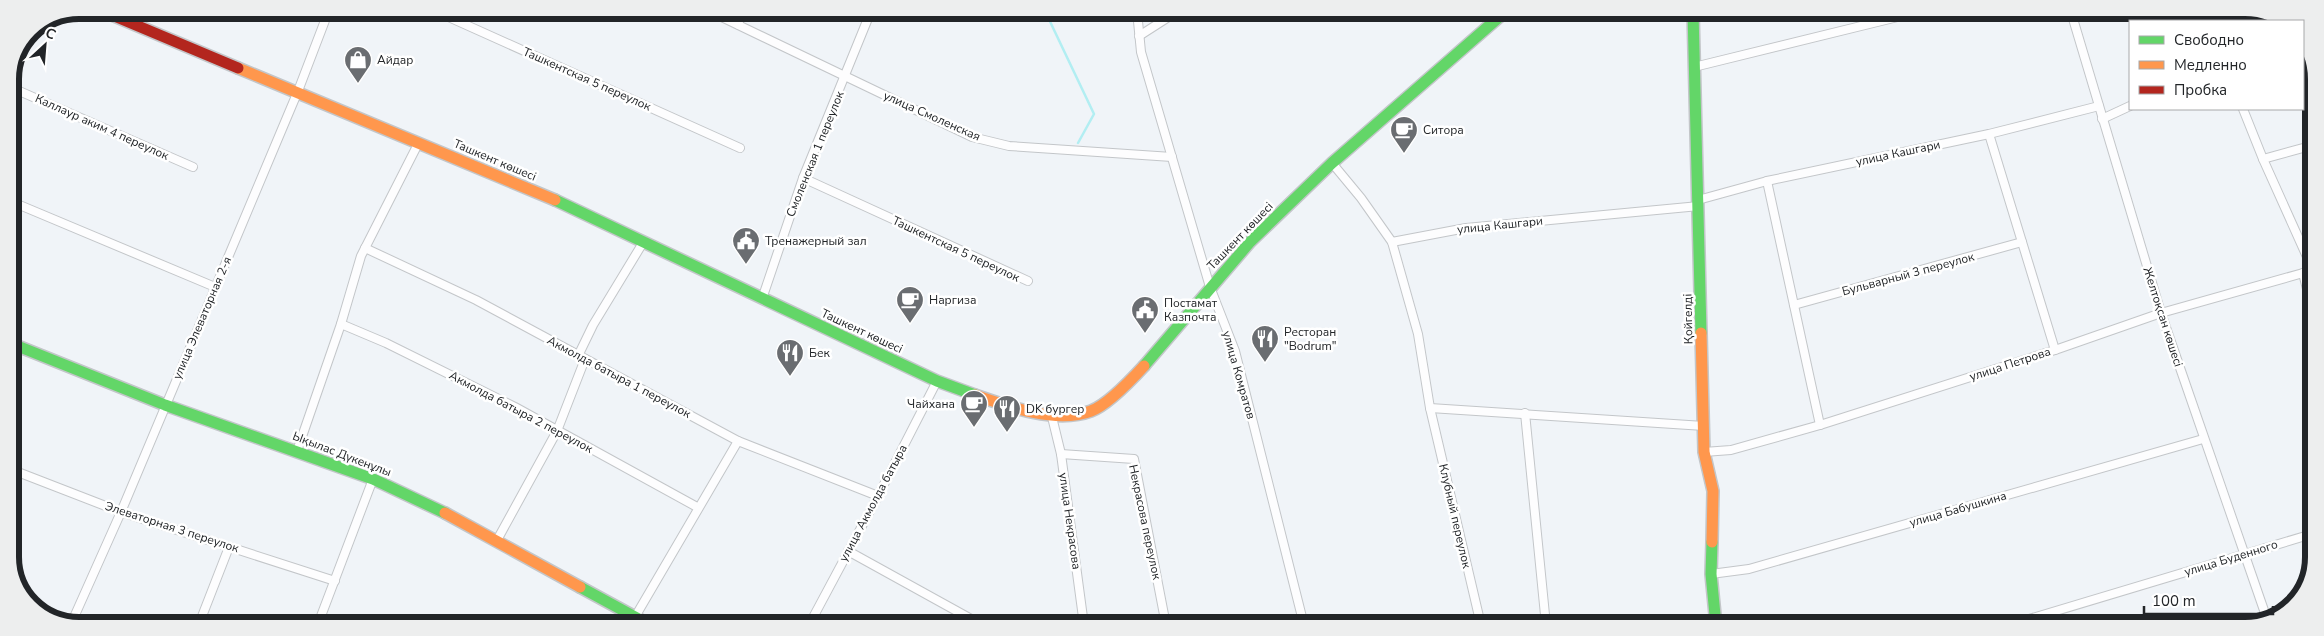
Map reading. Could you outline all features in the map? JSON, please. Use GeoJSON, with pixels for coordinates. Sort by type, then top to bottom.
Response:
{"type":"FeatureCollection","features":[{"type":"Feature","properties":{"kind":"main road","name":"Ташкент көшесі"},"geometry":{"type":"LineString","coordinates":[[122,19],[298,91],[418,144],[460,159],[466,165],[566,205],[936,381],[986,399],[1052,418],[1092,411],[1130,382],[1250,242],[1332,162],[1498,19]]}},
{"type":"Feature","properties":{"kind":"main road","name":"Қойгелді"},"geometry":{"type":"LineString","coordinates":[[1693,19],[1704,452],[1713,491],[1711,574],[1715,617]]}},
{"type":"Feature","properties":{"kind":"main road","name":"Ықылас Дүкенұлы"},"geometry":{"type":"LineString","coordinates":[[19,347],[165,405],[373,479],[431,506],[635,617]]}},
{"type":"Feature","properties":{"kind":"street","name":"улица Элеваторная 2-я"},"geometry":{"type":"LineString","coordinates":[[74,617],[121,512],[298,91],[326,19]]}},
{"type":"Feature","properties":{"kind":"street","name":"Ташкентская 5 переулок"},"geometry":{"type":"LineString","coordinates":[[453,19],[740,148]]}},
{"type":"Feature","properties":{"kind":"street","name":"улица Смоленская"},"geometry":{"type":"LineString","coordinates":[[726,19],[972,137],[1009,146],[1172,157]]}},
{"type":"Feature","properties":{"kind":"street"},"geometry":{"type":"LineString","coordinates":[[739,19],[739,25]]}},
{"type":"Feature","properties":{"kind":"street","name":"Смоленская 1 переулок"},"geometry":{"type":"LineString","coordinates":[[762,299],[803,178],[846,77],[868,19]]}},
{"type":"Feature","properties":{"kind":"street","name":"улица Комратов"},"geometry":{"type":"LineString","coordinates":[[1138,19],[1141,52],[1210,287],[1235,351],[1302,617]]}},
{"type":"Feature","properties":{"kind":"street"},"geometry":{"type":"LineString","coordinates":[[1139,36],[1166,19]]}},
{"type":"Feature","properties":{"kind":"street"},"geometry":{"type":"LineString","coordinates":[[1694,66],[1889,19]]}},
{"type":"Feature","properties":{"kind":"street","name":"Желтоқсан көшесі"},"geometry":{"type":"LineString","coordinates":[[2073,19],[2161,314],[2265,614]]}},
{"type":"Feature","properties":{"kind":"street","name":"Каллаур аким 4 переулок"},"geometry":{"type":"LineString","coordinates":[[19,91],[193,167]]}},
{"type":"Feature","properties":{"kind":"street","name":"улица Кашгари"},"geometry":{"type":"LineString","coordinates":[[1392,242],[1466,228],[1699,203],[1766,180],[1989,134],[2098,106]]}},
{"type":"Feature","properties":{"kind":"street"},"geometry":{"type":"LineString","coordinates":[[2102,118],[2129,106]]}},
{"type":"Feature","properties":{"kind":"street"},"geometry":{"type":"LineString","coordinates":[[2243,110],[2263,159],[2305,251]]}},
{"type":"Feature","properties":{"kind":"street"},"geometry":{"type":"LineString","coordinates":[[1989,134],[2056,350]]}},
{"type":"Feature","properties":{"kind":"street"},"geometry":{"type":"LineString","coordinates":[[297,451],[365,248],[418,144]]}},
{"type":"Feature","properties":{"kind":"street"},"geometry":{"type":"LineString","coordinates":[[2263,159],[2305,147]]}},
{"type":"Feature","properties":{"kind":"street","name":"Клубный переулок"},"geometry":{"type":"LineString","coordinates":[[1332,162],[1361,198],[1392,242],[1418,334],[1430,408],[1479,617]]}},
{"type":"Feature","properties":{"kind":"street","name":"Ташкентская 5 переулок"},"geometry":{"type":"LineString","coordinates":[[803,178],[1028,282]]}},
{"type":"Feature","properties":{"kind":"street"},"geometry":{"type":"LineString","coordinates":[[1766,180],[1820,425]]}},
{"type":"Feature","properties":{"kind":"street"},"geometry":{"type":"LineString","coordinates":[[19,205],[215,286]]}},
{"type":"Feature","properties":{"kind":"street"},"geometry":{"type":"LineString","coordinates":[[496,542],[557,431],[593,325],[644,241]]}},
{"type":"Feature","properties":{"kind":"street","name":"Бульварный 3 переулок"},"geometry":{"type":"LineString","coordinates":[[1794,305],[2022,242]]}},
{"type":"Feature","properties":{"kind":"street","name":"Акмолда батыра 1 переулок"},"geometry":{"type":"LineString","coordinates":[[365,248],[476,300],[738,440],[878,496]]}},
{"type":"Feature","properties":{"kind":"street"},"geometry":{"type":"LineString","coordinates":[[2303,273],[2305,281]]}},
{"type":"Feature","properties":{"kind":"street","name":"улица Петрова"},"geometry":{"type":"LineString","coordinates":[[1704,452],[1731,450],[1820,425],[2056,350],[2161,314],[2303,273]]}},
{"type":"Feature","properties":{"kind":"street","name":"Акмолда батыра 2 переулок"},"geometry":{"type":"LineString","coordinates":[[341,324],[386,343],[557,431],[697,507]]}},
{"type":"Feature","properties":{"kind":"street","name":"улица Акмолда батыра"},"geometry":{"type":"LineString","coordinates":[[813,617],[878,496],[936,381]]}},
{"type":"Feature","properties":{"kind":"street"},"geometry":{"type":"LineString","coordinates":[[1430,408],[1704,426]]}},
{"type":"Feature","properties":{"kind":"street"},"geometry":{"type":"LineString","coordinates":[[1525,414],[1545,617]]}},
{"type":"Feature","properties":{"kind":"street","name":"улица Некрасова"},"geometry":{"type":"LineString","coordinates":[[1052,418],[1061,454],[1083,617]]}},
{"type":"Feature","properties":{"kind":"street","name":"улица Бабушкина"},"geometry":{"type":"LineString","coordinates":[[1711,574],[1749,570],[2203,438]]}},
{"type":"Feature","properties":{"kind":"street"},"geometry":{"type":"LineString","coordinates":[[635,617],[697,507],[738,440]]}},
{"type":"Feature","properties":{"kind":"street","name":"Некрасова переулок"},"geometry":{"type":"LineString","coordinates":[[1061,454],[1134,460],[1164,617]]}},
{"type":"Feature","properties":{"kind":"street","name":"Элеваторная 3 переулок"},"geometry":{"type":"LineString","coordinates":[[19,472],[121,512],[335,581]]}},
{"type":"Feature","properties":{"kind":"street"},"geometry":{"type":"LineString","coordinates":[[321,617],[373,479]]}},
{"type":"Feature","properties":{"kind":"street","name":"улица Буденного"},"geometry":{"type":"LineString","coordinates":[[2036,617],[2305,536]]}},
{"type":"Feature","properties":{"kind":"street"},"geometry":{"type":"LineString","coordinates":[[202,617],[229,547]]}},
{"type":"Feature","properties":{"kind":"street"},"geometry":{"type":"LineString","coordinates":[[848,551],[968,617]]}},
{"type":"Feature","properties":{"kind":"waterway"},"geometry":{"type":"LineString","coordinates":[[1049,19],[1094,114],[1078,143]]}},
{"type":"Feature","properties":{"kind":"traffic: fast"},"geometry":{"type":"LineString","coordinates":[[1144,366],[1250,242],[1332,163],[1497,19]]}},
{"type":"Feature","properties":{"kind":"traffic: fast"},"geometry":{"type":"LineString","coordinates":[[1693,19],[1701,333]]}},
{"type":"Feature","properties":{"kind":"traffic: fast"},"geometry":{"type":"LineString","coordinates":[[555,200],[937,381],[975,395]]}},
{"type":"Feature","properties":{"kind":"traffic: fast"},"geometry":{"type":"LineString","coordinates":[[19,347],[165,405],[373,479],[445,513]]}},
{"type":"Feature","properties":{"kind":"traffic: fast"},"geometry":{"type":"LineString","coordinates":[[1712,542],[1711,574],[1715,617]]}},
{"type":"Feature","properties":{"kind":"traffic: fast"},"geometry":{"type":"LineString","coordinates":[[580,587],[635,617]]}},
{"type":"Feature","properties":{"kind":"traffic: slow"},"geometry":{"type":"LineString","coordinates":[[238,68],[555,200]]}},
{"type":"Feature","properties":{"kind":"traffic: slow"},"geometry":{"type":"LineString","coordinates":[[1701,333],[1704,452],[1713,491],[1712,542]]}},
{"type":"Feature","properties":{"kind":"traffic: slow"},"geometry":{"type":"LineString","coordinates":[[975,395],[1018,409],[1048,415],[1078,415],[1091,411],[1104,403],[1144,366]]}},
{"type":"Feature","properties":{"kind":"traffic: slow"},"geometry":{"type":"LineString","coordinates":[[445,513],[580,587]]}},
{"type":"Feature","properties":{"kind":"traffic: jam"},"geometry":{"type":"LineString","coordinates":[[121,19],[238,68]]}},
{"type":"Feature","properties":{"kind":"place","name":"Айдар"},"geometry":{"type":"Point","coordinates":[358,84]}},
{"type":"Feature","properties":{"kind":"place","name":"Ситора"},"geometry":{"type":"Point","coordinates":[1404,154]}},
{"type":"Feature","properties":{"kind":"place","name":"Тренажерный зал"},"geometry":{"type":"Point","coordinates":[746,265]}},
{"type":"Feature","properties":{"kind":"place","name":"Наргиза"},"geometry":{"type":"Point","coordinates":[910,324]}},
{"type":"Feature","properties":{"kind":"place","name":"Постамат Казпочта"},"geometry":{"type":"Point","coordinates":[1145,334]}},
{"type":"Feature","properties":{"kind":"place","name":"Ресторан \"Bodrum\""},"geometry":{"type":"Point","coordinates":[1265,363]}},
{"type":"Feature","properties":{"kind":"place","name":"Бек"},"geometry":{"type":"Point","coordinates":[790,377]}},
{"type":"Feature","properties":{"kind":"place","name":"Чайхана"},"geometry":{"type":"Point","coordinates":[974,428]}},
{"type":"Feature","properties":{"kind":"place","name":"DK бургер"},"geometry":{"type":"Point","coordinates":[1007,433]}}]}
